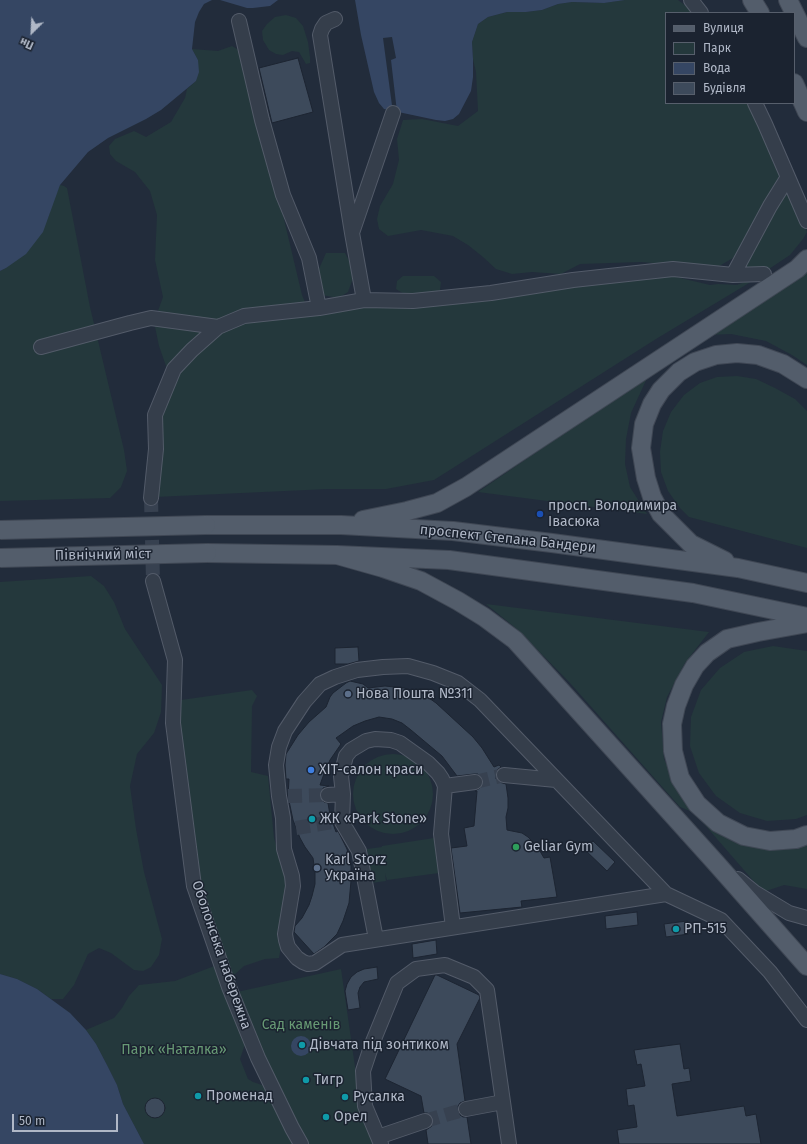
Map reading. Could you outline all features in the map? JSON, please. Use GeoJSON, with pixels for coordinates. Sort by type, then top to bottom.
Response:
{"type":"FeatureCollection","features":[{"type":"Feature","properties":{"kind":"main road"},"geometry":{"type":"LineString","coordinates":[[752,0],[759,12]]}},
{"type":"Feature","properties":{"kind":"main road"},"geometry":{"type":"LineString","coordinates":[[788,0],[794,12]]}},
{"type":"Feature","properties":{"kind":"main road"},"geometry":{"type":"LineString","coordinates":[[795,14],[807,38]]}},
{"type":"Feature","properties":{"kind":"main road"},"geometry":{"type":"LineString","coordinates":[[795,85],[807,112]]}},
{"type":"Feature","properties":{"kind":"main road"},"geometry":{"type":"LineString","coordinates":[[341,525],[437,503],[458,492],[790,274],[807,259]]}},
{"type":"Feature","properties":{"kind":"main road"},"geometry":{"type":"LineString","coordinates":[[738,568],[691,544],[661,514],[652,497],[646,478],[641,448],[644,424],[652,404],[661,390],[679,372],[695,362],[716,355],[737,353],[758,355],[783,364],[807,379]]}},
{"type":"Feature","properties":{"kind":"main road","name":"проспект Степана Бандери"},"geometry":{"type":"LineString","coordinates":[[206,525],[341,525],[453,532],[552,543],[738,568],[807,583]]}},
{"type":"Feature","properties":{"kind":"main road","name":"Північний міст"},"geometry":{"type":"LineString","coordinates":[[0,530],[206,525]]}},
{"type":"Feature","properties":{"kind":"main road","name":"проспект Степана Бандери"},"geometry":{"type":"LineString","coordinates":[[207,553],[337,554],[449,560],[693,593],[807,616]]}},
{"type":"Feature","properties":{"kind":"main road","name":"Північний міст"},"geometry":{"type":"LineString","coordinates":[[0,558],[207,553]]}},
{"type":"Feature","properties":{"kind":"main road"},"geometry":{"type":"LineString","coordinates":[[337,554],[421,581],[484,617],[515,640],[807,966]]}},
{"type":"Feature","properties":{"kind":"main road"},"geometry":{"type":"LineString","coordinates":[[807,623],[758,632],[726,640],[707,653],[695,666],[684,685],[676,706],[672,724],[673,751],[680,778],[697,804],[718,823],[744,836],[770,841],[796,838],[807,835]]}},
{"type":"Feature","properties":{"kind":"street"},"geometry":{"type":"LineString","coordinates":[[691,0],[700,12]]}},
{"type":"Feature","properties":{"kind":"street"},"geometry":{"type":"LineString","coordinates":[[335,19],[326,23],[320,36],[364,300]]}},
{"type":"Feature","properties":{"kind":"street"},"geometry":{"type":"LineString","coordinates":[[239,22],[262,120],[283,195],[309,258],[319,308]]}},
{"type":"Feature","properties":{"kind":"street"},"geometry":{"type":"LineString","coordinates":[[755,104],[807,221]]}},
{"type":"Feature","properties":{"kind":"street"},"geometry":{"type":"LineString","coordinates":[[352,232],[393,113]]}},
{"type":"Feature","properties":{"kind":"street"},"geometry":{"type":"LineString","coordinates":[[732,275],[770,206],[788,177]]}},
{"type":"Feature","properties":{"kind":"street"},"geometry":{"type":"LineString","coordinates":[[151,498],[156,449],[156,415],[174,369],[192,350],[218,327],[244,316],[319,308],[364,300],[413,301],[491,293],[573,280],[673,270],[732,275],[764,274]]}},
{"type":"Feature","properties":{"kind":"street"},"geometry":{"type":"LineString","coordinates":[[41,347],[130,322],[151,318],[218,327]]}},
{"type":"Feature","properties":{"kind":"street","name":"Оболонська набережна"},"geometry":{"type":"LineString","coordinates":[[152,581],[176,660],[173,722],[194,886],[229,987],[256,1051],[301,1144]]}},
{"type":"Feature","properties":{"kind":"street"},"geometry":{"type":"LineString","coordinates":[[666,894],[342,945],[315,962],[308,964],[297,958],[288,947],[285,934],[293,886],[292,876],[284,849],[290,830],[283,818],[284,796],[276,764],[279,747],[285,731],[304,702],[320,684],[335,677],[357,670],[408,666],[434,672],[458,683],[480,700],[666,894],[721,920],[770,972],[807,1020]]}},
{"type":"Feature","properties":{"kind":"street"},"geometry":{"type":"LineString","coordinates":[[376,939],[359,851],[338,822],[343,794],[341,776],[346,756],[350,750],[358,745],[375,739],[391,740],[400,743],[422,758],[438,773],[445,786],[441,834],[453,927]]}},
{"type":"Feature","properties":{"kind":"street"},"geometry":{"type":"LineString","coordinates":[[504,775],[556,780]]}},
{"type":"Feature","properties":{"kind":"street"},"geometry":{"type":"LineString","coordinates":[[445,786],[475,782]]}},
{"type":"Feature","properties":{"kind":"street"},"geometry":{"type":"LineString","coordinates":[[328,795],[343,794]]}},
{"type":"Feature","properties":{"kind":"street"},"geometry":{"type":"LineString","coordinates":[[715,862],[754,892],[789,913],[807,918]]}},
{"type":"Feature","properties":{"kind":"street"},"geometry":{"type":"LineString","coordinates":[[424,1121],[379,1140],[365,1106],[363,1071],[372,1044],[397,983],[416,969],[445,965],[474,977],[487,990],[509,1144]]}},
{"type":"Feature","properties":{"kind":"street"},"geometry":{"type":"LineString","coordinates":[[466,1109],[503,1102]]}},
{"type":"Feature","properties":{"kind":"green space"},"geometry":{"type":"Polygon","coordinates":[[[625,0],[678,0],[692,12],[665,12],[665,104],[751,104],[781,170],[777,184],[738,255],[716,268],[641,262],[580,264],[561,274],[532,272],[512,274],[496,269],[468,245],[453,236],[421,230],[388,236],[379,229],[377,219],[380,206],[393,184],[399,160],[397,139],[403,120],[422,119],[458,126],[478,111],[476,72],[473,59],[472,42],[478,24],[488,17],[507,12],[542,10],[558,4],[572,2],[604,3],[625,0]]]}},
{"type":"Feature","properties":{"kind":"green space"},"geometry":{"type":"Polygon","coordinates":[[[286,15],[296,18],[303,26],[308,42],[310,63],[306,64],[299,52],[292,51],[283,55],[276,54],[269,50],[263,40],[262,31],[267,24],[275,17],[286,15]]]}},
{"type":"Feature","properties":{"kind":"green space"},"geometry":{"type":"Polygon","coordinates":[[[232,46],[242,52],[302,295],[309,312],[364,303],[500,295],[672,276],[710,285],[737,285],[764,274],[656,339],[434,480],[386,489],[328,489],[155,497],[161,419],[173,377],[166,366],[159,346],[154,322],[163,297],[155,260],[157,215],[150,191],[135,172],[116,161],[110,154],[109,146],[115,139],[134,131],[146,137],[171,122],[185,98],[187,89],[196,81],[198,60],[192,49],[218,51],[232,46]]]}},
{"type":"Feature","properties":{"kind":"green space"},"geometry":{"type":"Polygon","coordinates":[[[60,185],[67,188],[90,307],[124,450],[127,471],[121,487],[110,498],[0,501],[0,271],[6,268],[48,218],[53,200],[60,185]]]}},
{"type":"Feature","properties":{"kind":"green space"},"geometry":{"type":"Polygon","coordinates":[[[789,189],[807,232],[790,255],[766,271],[745,268],[745,260],[781,196],[789,189]]]}},
{"type":"Feature","properties":{"kind":"green space"},"geometry":{"type":"Polygon","coordinates":[[[326,253],[345,253],[354,270],[348,292],[338,298],[322,295],[318,271],[326,253]]]}},
{"type":"Feature","properties":{"kind":"green space"},"geometry":{"type":"Polygon","coordinates":[[[807,269],[807,365],[766,341],[731,334],[707,335],[807,269]]]}},
{"type":"Feature","properties":{"kind":"green space"},"geometry":{"type":"Polygon","coordinates":[[[403,276],[434,276],[441,282],[440,290],[430,296],[406,295],[396,289],[397,281],[403,276]]]}},
{"type":"Feature","properties":{"kind":"green space"},"geometry":{"type":"Polygon","coordinates":[[[648,376],[631,413],[626,439],[625,464],[630,487],[647,514],[478,492],[648,376]]]}},
{"type":"Feature","properties":{"kind":"green space"},"geometry":{"type":"Polygon","coordinates":[[[737,376],[756,379],[775,388],[795,399],[807,411],[807,548],[689,517],[680,508],[668,491],[661,472],[660,452],[663,431],[671,412],[684,395],[700,383],[717,377],[737,376]]]}},
{"type":"Feature","properties":{"kind":"green space"},"geometry":{"type":"Polygon","coordinates":[[[91,576],[104,586],[114,602],[125,629],[162,685],[161,712],[154,733],[137,754],[130,786],[144,872],[162,939],[159,955],[151,967],[143,971],[134,970],[111,953],[99,948],[88,954],[74,985],[63,999],[51,999],[37,989],[17,979],[0,974],[0,582],[91,576]]]}},
{"type":"Feature","properties":{"kind":"green space"},"geometry":{"type":"Polygon","coordinates":[[[486,604],[709,632],[685,663],[667,697],[661,722],[664,759],[690,811],[680,807],[570,683],[518,630],[486,604]]]}},
{"type":"Feature","properties":{"kind":"green space"},"geometry":{"type":"Polygon","coordinates":[[[773,646],[807,651],[807,815],[796,819],[767,821],[740,813],[716,796],[699,773],[690,746],[691,717],[701,690],[720,668],[744,652],[773,646]]]}},
{"type":"Feature","properties":{"kind":"green space"},"geometry":{"type":"Polygon","coordinates":[[[252,690],[257,696],[252,706],[251,772],[268,776],[274,838],[282,866],[291,887],[279,958],[265,959],[244,966],[233,976],[197,885],[175,719],[181,700],[252,690]]]}},
{"type":"Feature","properties":{"kind":"green space"},"geometry":{"type":"Polygon","coordinates":[[[385,754],[401,754],[415,761],[426,772],[433,786],[433,802],[430,809],[421,822],[415,827],[401,834],[385,834],[371,827],[360,816],[353,802],[353,786],[360,772],[371,761],[385,754]]]}},
{"type":"Feature","properties":{"kind":"green space"},"geometry":{"type":"Polygon","coordinates":[[[698,817],[728,836],[807,842],[807,889],[784,885],[763,892],[698,817]]]}},
{"type":"Feature","properties":{"kind":"green space"},"geometry":{"type":"Polygon","coordinates":[[[434,838],[439,873],[387,880],[385,873],[386,881],[371,883],[367,849],[434,838]]]}},
{"type":"Feature","properties":{"kind":"green space","name":"Парк «Наталка»"},"geometry":{"type":"Polygon","coordinates":[[[217,965],[248,1041],[244,1047],[240,1059],[248,1079],[268,1087],[299,1144],[144,1144],[123,1104],[117,1085],[107,1065],[96,1044],[86,1030],[114,1018],[129,996],[139,985],[175,981],[217,965]]]}},
{"type":"Feature","properties":{"kind":"green space","name":"Сад каменів"},"geometry":{"type":"Polygon","coordinates":[[[341,969],[363,1117],[375,1144],[309,1144],[290,1113],[266,1062],[237,992],[341,969]]]}},
{"type":"Feature","properties":{"kind":"water"},"geometry":{"type":"Polygon","coordinates":[[[0,0],[212,0],[204,4],[195,22],[192,49],[198,60],[199,72],[196,81],[161,110],[108,138],[88,152],[60,185],[43,232],[26,254],[0,271],[0,0]]]}},
{"type":"Feature","properties":{"kind":"water"},"geometry":{"type":"Polygon","coordinates":[[[220,0],[278,0],[270,6],[247,8],[220,0]]]}},
{"type":"Feature","properties":{"kind":"water"},"geometry":{"type":"Polygon","coordinates":[[[355,0],[625,0],[604,3],[572,2],[558,4],[542,10],[507,12],[488,17],[478,24],[472,42],[473,77],[471,91],[459,114],[453,119],[445,121],[384,109],[379,103],[374,92],[361,35],[355,0]]]}},
{"type":"Feature","properties":{"kind":"water"},"geometry":{"type":"Polygon","coordinates":[[[0,974],[17,979],[37,989],[70,1013],[86,1030],[96,1044],[107,1065],[117,1085],[123,1104],[144,1144],[0,1144],[0,974]]]}},
{"type":"Feature","properties":{"kind":"water"},"geometry":{"type":"Polygon","coordinates":[[[301,1036],[308,1039],[311,1046],[308,1053],[301,1056],[294,1053],[291,1046],[294,1039],[301,1036]]]}},
{"type":"Feature","properties":{"kind":"pier"},"geometry":{"type":"Polygon","coordinates":[[[392,37],[396,58],[391,60],[397,112],[393,113],[383,38],[392,37]]]}},
{"type":"Feature","properties":{"kind":"building"},"geometry":{"type":"Polygon","coordinates":[[[298,58],[313,112],[272,123],[259,68],[298,58]]]}},
{"type":"Feature","properties":{"kind":"building"},"geometry":{"type":"Polygon","coordinates":[[[358,647],[359,661],[348,664],[335,664],[335,648],[358,647]]]}},
{"type":"Feature","properties":{"kind":"building","name":"ЖК «Park Stone»"},"geometry":{"type":"Polygon","coordinates":[[[350,681],[363,684],[368,688],[385,686],[404,688],[422,693],[436,703],[473,737],[494,767],[499,765],[501,767],[497,770],[496,779],[499,782],[506,784],[508,798],[506,817],[507,830],[522,833],[537,846],[544,858],[550,857],[557,897],[521,901],[522,907],[460,913],[451,848],[467,846],[464,828],[474,826],[477,791],[475,791],[483,785],[483,780],[478,774],[457,776],[442,756],[402,723],[392,719],[379,717],[353,726],[336,738],[341,744],[330,760],[320,785],[329,786],[323,788],[320,792],[320,796],[324,802],[328,803],[330,815],[336,832],[338,831],[347,849],[351,866],[351,881],[349,903],[337,934],[324,947],[314,954],[294,932],[295,926],[302,918],[309,905],[315,884],[315,872],[313,858],[300,838],[293,820],[288,796],[289,779],[286,779],[286,754],[298,735],[309,722],[326,707],[333,693],[350,681]]]}},
{"type":"Feature","properties":{"kind":"building"},"geometry":{"type":"Polygon","coordinates":[[[593,841],[615,862],[607,871],[584,849],[593,841]]]}},
{"type":"Feature","properties":{"kind":"building"},"geometry":{"type":"Polygon","coordinates":[[[637,912],[638,925],[606,929],[605,916],[637,912]]]}},
{"type":"Feature","properties":{"kind":"building","name":"РП-515"},"geometry":{"type":"Polygon","coordinates":[[[687,921],[689,934],[666,937],[664,924],[687,921]]]}},
{"type":"Feature","properties":{"kind":"building"},"geometry":{"type":"Polygon","coordinates":[[[436,940],[437,954],[413,958],[412,944],[436,940]]]}},
{"type":"Feature","properties":{"kind":"building"},"geometry":{"type":"Polygon","coordinates":[[[377,967],[378,979],[364,982],[360,987],[358,993],[360,1008],[348,1010],[345,991],[351,977],[364,969],[377,967]]]}},
{"type":"Feature","properties":{"kind":"building"},"geometry":{"type":"Polygon","coordinates":[[[435,975],[479,995],[480,998],[457,1044],[465,1101],[460,1103],[458,1110],[460,1115],[467,1117],[471,1144],[428,1144],[426,1130],[432,1126],[433,1119],[430,1114],[424,1113],[421,1096],[385,1079],[435,975]]]}},
{"type":"Feature","properties":{"kind":"building"},"geometry":{"type":"Polygon","coordinates":[[[680,1044],[684,1069],[689,1068],[691,1081],[672,1084],[677,1116],[744,1106],[746,1116],[756,1114],[761,1144],[619,1144],[617,1130],[637,1127],[634,1105],[628,1106],[626,1089],[645,1086],[641,1064],[637,1065],[634,1050],[680,1044]]]}},
{"type":"Feature","properties":{"kind":"building"},"geometry":{"type":"Polygon","coordinates":[[[155,1098],[162,1101],[165,1108],[162,1115],[155,1118],[148,1115],[145,1108],[148,1101],[155,1098]]]}},
{"type":"Feature","properties":{"kind":"tunnel"},"geometry":{"type":"LineString","coordinates":[[151,498],[153,581]]}},
{"type":"Feature","properties":{"kind":"tunnel"},"geometry":{"type":"LineString","coordinates":[[475,782],[504,775]]}},
{"type":"Feature","properties":{"kind":"tunnel"},"geometry":{"type":"LineString","coordinates":[[288,796],[328,795]]}},
{"type":"Feature","properties":{"kind":"tunnel"},"geometry":{"type":"LineString","coordinates":[[296,828],[333,822]]}},
{"type":"Feature","properties":{"kind":"tunnel"},"geometry":{"type":"LineString","coordinates":[[425,1121],[466,1109]]}},
{"type":"Feature","properties":{"kind":"place","name":"просп. Володимира Івасюка"},"geometry":{"type":"Point","coordinates":[540,514]}},
{"type":"Feature","properties":{"kind":"place","name":"Нова Пошта №311"},"geometry":{"type":"Point","coordinates":[348,694]}},
{"type":"Feature","properties":{"kind":"place","name":"ХІТ-салон краси"},"geometry":{"type":"Point","coordinates":[311,770]}},
{"type":"Feature","properties":{"kind":"place","name":"ЖК «Park Stone»"},"geometry":{"type":"Point","coordinates":[312,819]}},
{"type":"Feature","properties":{"kind":"place","name":"Geliar Gym"},"geometry":{"type":"Point","coordinates":[516,847]}},
{"type":"Feature","properties":{"kind":"place","name":"Karl Storz Україна"},"geometry":{"type":"Point","coordinates":[317,868]}},
{"type":"Feature","properties":{"kind":"place","name":"РП-515"},"geometry":{"type":"Point","coordinates":[676,929]}},
{"type":"Feature","properties":{"kind":"place","name":"Дівчата під зонтиком"},"geometry":{"type":"Point","coordinates":[302,1045]}},
{"type":"Feature","properties":{"kind":"place","name":"Тигр"},"geometry":{"type":"Point","coordinates":[306,1080]}},
{"type":"Feature","properties":{"kind":"place","name":"Променад"},"geometry":{"type":"Point","coordinates":[198,1096]}},
{"type":"Feature","properties":{"kind":"place","name":"Русалка"},"geometry":{"type":"Point","coordinates":[345,1097]}},
{"type":"Feature","properties":{"kind":"place","name":"Орел"},"geometry":{"type":"Point","coordinates":[326,1117]}}]}
